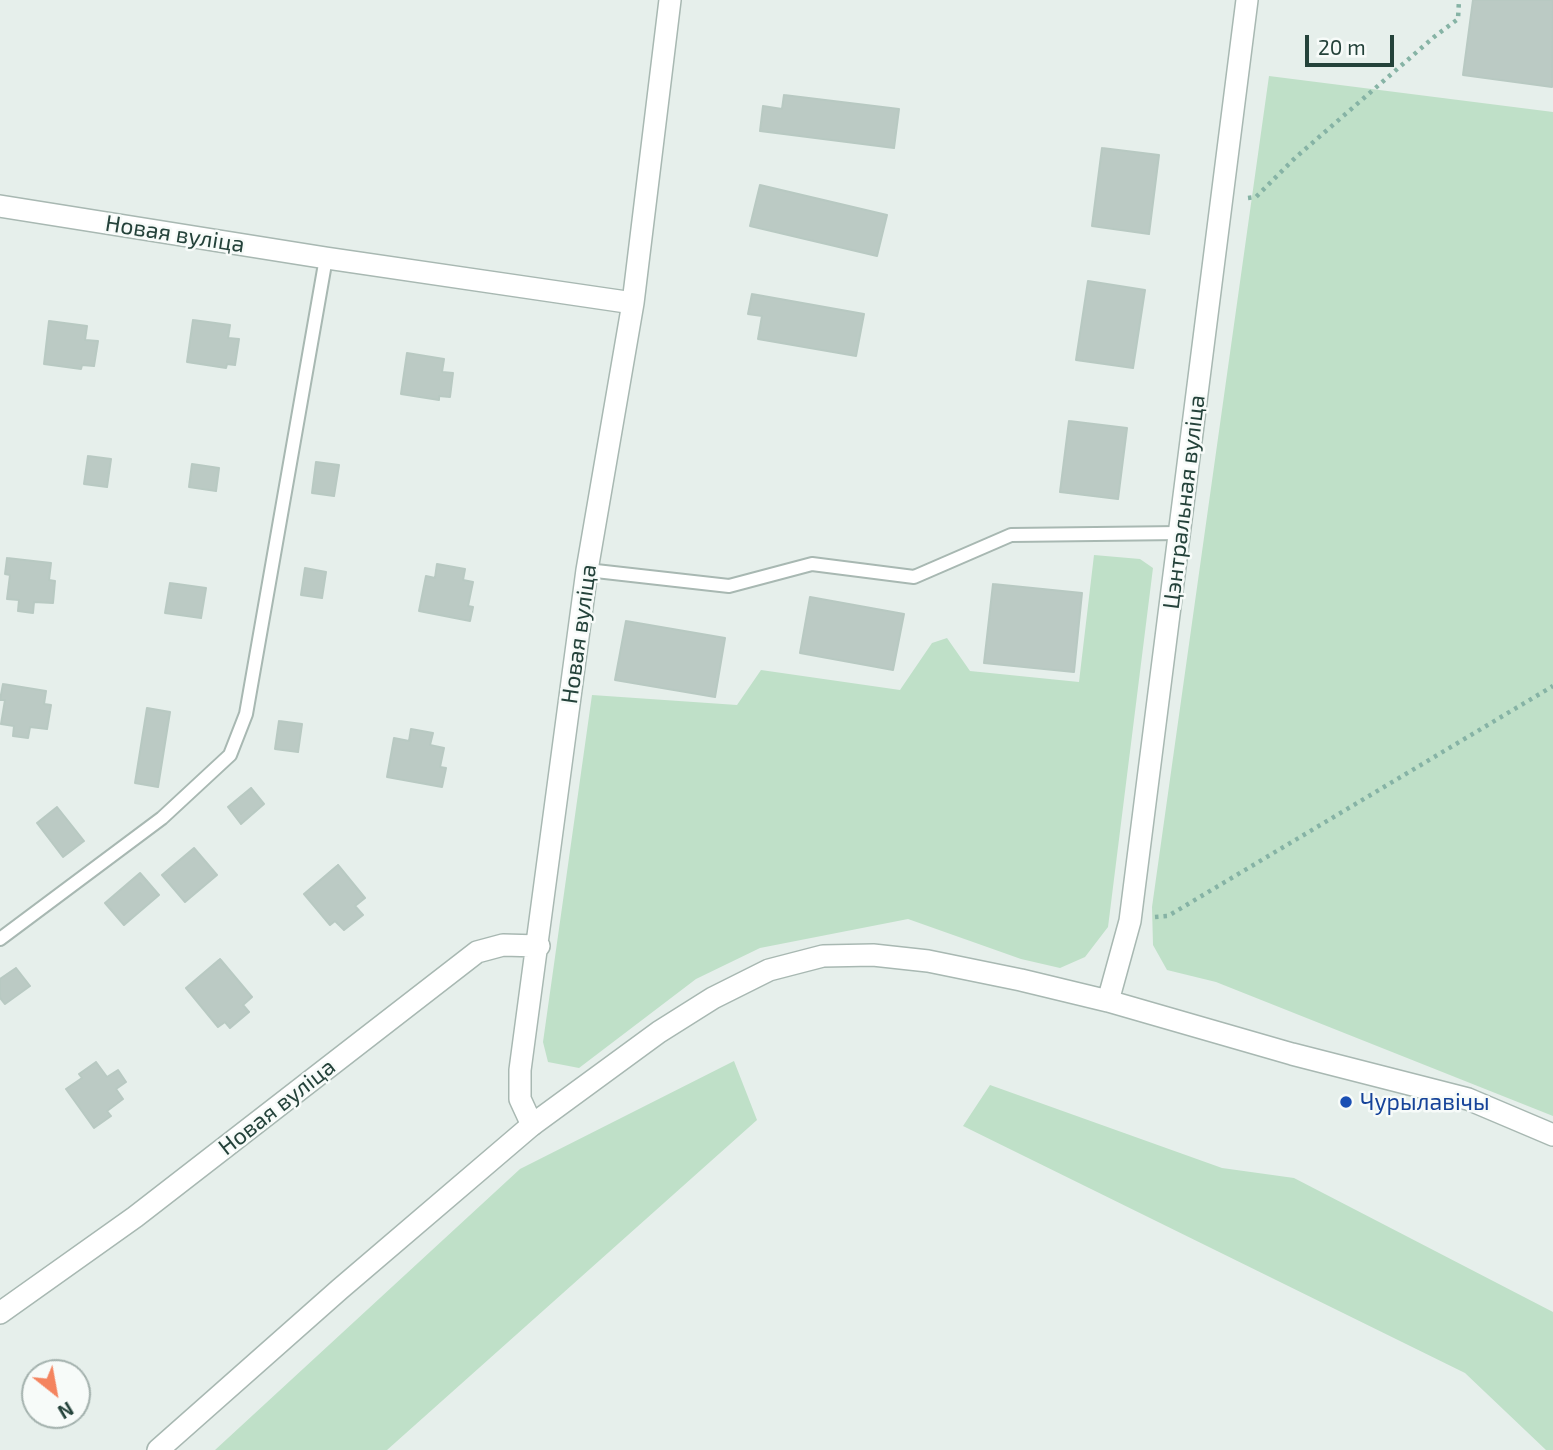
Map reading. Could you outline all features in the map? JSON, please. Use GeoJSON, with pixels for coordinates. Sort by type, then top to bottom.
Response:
{"type":"FeatureCollection","features":[{"type":"Feature","properties":{"kind":"street"},"geometry":{"type":"LineString","coordinates":[[633,303],[670,0]]}},
{"type":"Feature","properties":{"kind":"street","name":"Цэнтральная вуліца"},"geometry":{"type":"LineString","coordinates":[[1108,1001],[1130,921],[1247,0]]}},
{"type":"Feature","properties":{"kind":"street","name":"Новая вуліца"},"geometry":{"type":"LineString","coordinates":[[0,206],[633,303],[587,570],[538,946],[503,945],[477,952],[135,1217],[0,1313]]}},
{"type":"Feature","properties":{"kind":"street"},"geometry":{"type":"LineString","coordinates":[[533,1125],[520,1099],[520,1070],[538,946]]}},
{"type":"Feature","properties":{"kind":"street"},"geometry":{"type":"LineString","coordinates":[[158,1450],[340,1289],[533,1125],[659,1032],[713,998],[769,970],[822,956],[873,955],[928,961],[1108,1001],[1292,1054],[1468,1099],[1553,1135]]}},
{"type":"Feature","properties":{"kind":"lane"},"geometry":{"type":"LineString","coordinates":[[0,939],[162,818],[230,755],[246,714],[326,258]]}},
{"type":"Feature","properties":{"kind":"lane"},"geometry":{"type":"LineString","coordinates":[[587,570],[729,586],[811,565],[914,577],[1011,535],[1180,533]]}},
{"type":"Feature","properties":{"kind":"path"},"geometry":{"type":"LineString","coordinates":[[1223,202],[1256,197],[1296,158],[1458,19],[1459,0]]}},
{"type":"Feature","properties":{"kind":"path"},"geometry":{"type":"LineString","coordinates":[[1130,921],[1168,916],[1553,686]]}},
{"type":"Feature","properties":{"kind":"green space"},"geometry":{"type":"Polygon","coordinates":[[[1269,76],[1553,112],[1553,1116],[1216,982],[1167,970],[1153,945],[1152,907],[1269,76]]]}},
{"type":"Feature","properties":{"kind":"green space"},"geometry":{"type":"Polygon","coordinates":[[[1094,555],[1140,559],[1153,568],[1108,927],[1085,957],[1060,968],[1021,959],[908,919],[760,948],[696,979],[579,1068],[548,1062],[543,1042],[592,695],[737,705],[761,670],[900,690],[932,643],[947,638],[970,671],[1079,682],[1094,555]]]}},
{"type":"Feature","properties":{"kind":"green space"},"geometry":{"type":"Polygon","coordinates":[[[734,1061],[757,1120],[387,1450],[215,1450],[520,1169],[734,1061]]]}},
{"type":"Feature","properties":{"kind":"green space"},"geometry":{"type":"Polygon","coordinates":[[[990,1085],[1222,1168],[1294,1178],[1553,1312],[1553,1450],[1546,1450],[1465,1373],[963,1126],[990,1085]]]}},
{"type":"Feature","properties":{"kind":"building"},"geometry":{"type":"Polygon","coordinates":[[[1473,0],[1553,0],[1552,87],[1463,75],[1473,0]]]}},
{"type":"Feature","properties":{"kind":"building"},"geometry":{"type":"Polygon","coordinates":[[[784,95],[899,109],[894,148],[760,131],[763,106],[782,109],[784,95]]]}},
{"type":"Feature","properties":{"kind":"building"},"geometry":{"type":"Polygon","coordinates":[[[1102,148],[1159,155],[1149,234],[1092,226],[1102,148]]]}},
{"type":"Feature","properties":{"kind":"building"},"geometry":{"type":"Polygon","coordinates":[[[760,185],[887,215],[877,256],[750,226],[760,185]]]}},
{"type":"Feature","properties":{"kind":"building"},"geometry":{"type":"Polygon","coordinates":[[[1088,281],[1145,290],[1133,368],[1076,360],[1088,281]]]}},
{"type":"Feature","properties":{"kind":"building"},"geometry":{"type":"Polygon","coordinates":[[[752,294],[864,314],[856,356],[758,339],[762,316],[748,314],[752,294]]]}},
{"type":"Feature","properties":{"kind":"building"},"geometry":{"type":"Polygon","coordinates":[[[193,320],[230,325],[228,338],[239,339],[235,365],[227,364],[226,368],[187,362],[193,320]]]}},
{"type":"Feature","properties":{"kind":"building"},"geometry":{"type":"Polygon","coordinates":[[[49,321],[87,326],[85,340],[98,341],[94,366],[82,365],[81,369],[44,364],[49,321]]]}},
{"type":"Feature","properties":{"kind":"building"},"geometry":{"type":"Polygon","coordinates":[[[407,353],[444,359],[442,372],[453,373],[450,397],[439,396],[439,400],[401,394],[407,353]]]}},
{"type":"Feature","properties":{"kind":"building"},"geometry":{"type":"Polygon","coordinates":[[[1069,421],[1127,428],[1118,499],[1060,492],[1069,421]]]}},
{"type":"Feature","properties":{"kind":"building"},"geometry":{"type":"Polygon","coordinates":[[[88,456],[111,459],[107,487],[84,484],[88,456]]]}},
{"type":"Feature","properties":{"kind":"building"},"geometry":{"type":"Polygon","coordinates":[[[316,462],[339,465],[334,496],[312,493],[316,462]]]}},
{"type":"Feature","properties":{"kind":"building"},"geometry":{"type":"Polygon","coordinates":[[[192,464],[219,468],[216,491],[189,487],[192,464]]]}},
{"type":"Feature","properties":{"kind":"building"},"geometry":{"type":"Polygon","coordinates":[[[7,558],[51,563],[49,580],[55,581],[53,603],[34,602],[33,613],[18,611],[19,600],[7,599],[10,575],[5,574],[7,558]]]}},
{"type":"Feature","properties":{"kind":"building"},"geometry":{"type":"Polygon","coordinates":[[[437,564],[465,569],[463,580],[473,582],[468,606],[473,607],[470,621],[419,611],[426,576],[435,578],[437,564]]]}},
{"type":"Feature","properties":{"kind":"building"},"geometry":{"type":"Polygon","coordinates":[[[305,568],[326,572],[322,598],[301,595],[305,568]]]}},
{"type":"Feature","properties":{"kind":"building"},"geometry":{"type":"Polygon","coordinates":[[[170,583],[206,588],[201,618],[165,613],[170,583]]]}},
{"type":"Feature","properties":{"kind":"building"},"geometry":{"type":"Polygon","coordinates":[[[993,584],[1082,593],[1074,672],[984,663],[993,584]]]}},
{"type":"Feature","properties":{"kind":"building"},"geometry":{"type":"Polygon","coordinates":[[[810,597],[904,614],[893,670],[800,653],[810,597]]]}},
{"type":"Feature","properties":{"kind":"building"},"geometry":{"type":"Polygon","coordinates":[[[626,621],[725,638],[715,697],[615,680],[626,621]]]}},
{"type":"Feature","properties":{"kind":"building"},"geometry":{"type":"Polygon","coordinates":[[[3,684],[46,691],[44,704],[51,705],[47,729],[30,727],[28,738],[13,736],[14,726],[1,724],[5,700],[0,700],[3,684]]]}},
{"type":"Feature","properties":{"kind":"building"},"geometry":{"type":"Polygon","coordinates":[[[147,708],[170,712],[158,787],[135,783],[147,708]]]}},
{"type":"Feature","properties":{"kind":"building"},"geometry":{"type":"Polygon","coordinates":[[[279,721],[302,724],[298,752],[275,749],[279,721]]]}},
{"type":"Feature","properties":{"kind":"building"},"geometry":{"type":"Polygon","coordinates":[[[411,729],[433,733],[430,745],[444,748],[440,767],[446,768],[442,787],[387,777],[394,738],[409,741],[411,729]]]}},
{"type":"Feature","properties":{"kind":"building"},"geometry":{"type":"Polygon","coordinates":[[[251,788],[264,804],[241,824],[228,807],[251,788]]]}},
{"type":"Feature","properties":{"kind":"building"},"geometry":{"type":"Polygon","coordinates":[[[57,807],[84,841],[63,857],[37,823],[57,807]]]}},
{"type":"Feature","properties":{"kind":"building"},"geometry":{"type":"Polygon","coordinates":[[[194,848],[217,875],[185,902],[162,875],[194,848]]]}},
{"type":"Feature","properties":{"kind":"building"},"geometry":{"type":"Polygon","coordinates":[[[338,865],[365,898],[355,906],[363,915],[344,930],[335,921],[330,925],[304,894],[338,865]]]}},
{"type":"Feature","properties":{"kind":"building"},"geometry":{"type":"Polygon","coordinates":[[[140,873],[159,895],[124,925],[105,903],[140,873]]]}},
{"type":"Feature","properties":{"kind":"building"},"geometry":{"type":"Polygon","coordinates":[[[220,959],[252,997],[243,1005],[249,1012],[230,1028],[225,1022],[218,1027],[186,988],[220,959]]]}},
{"type":"Feature","properties":{"kind":"building"},"geometry":{"type":"Polygon","coordinates":[[[16,968],[30,986],[5,1004],[0,998],[0,979],[16,968]]]}},
{"type":"Feature","properties":{"kind":"building"},"geometry":{"type":"Polygon","coordinates":[[[96,1062],[107,1077],[118,1070],[126,1082],[116,1089],[123,1099],[107,1111],[111,1116],[94,1128],[66,1089],[82,1078],[79,1074],[96,1062]]]}},
{"type":"Feature","properties":{"kind":"place","name":"Чурылавічы"},"geometry":{"type":"Point","coordinates":[1346,1102]}}]}
